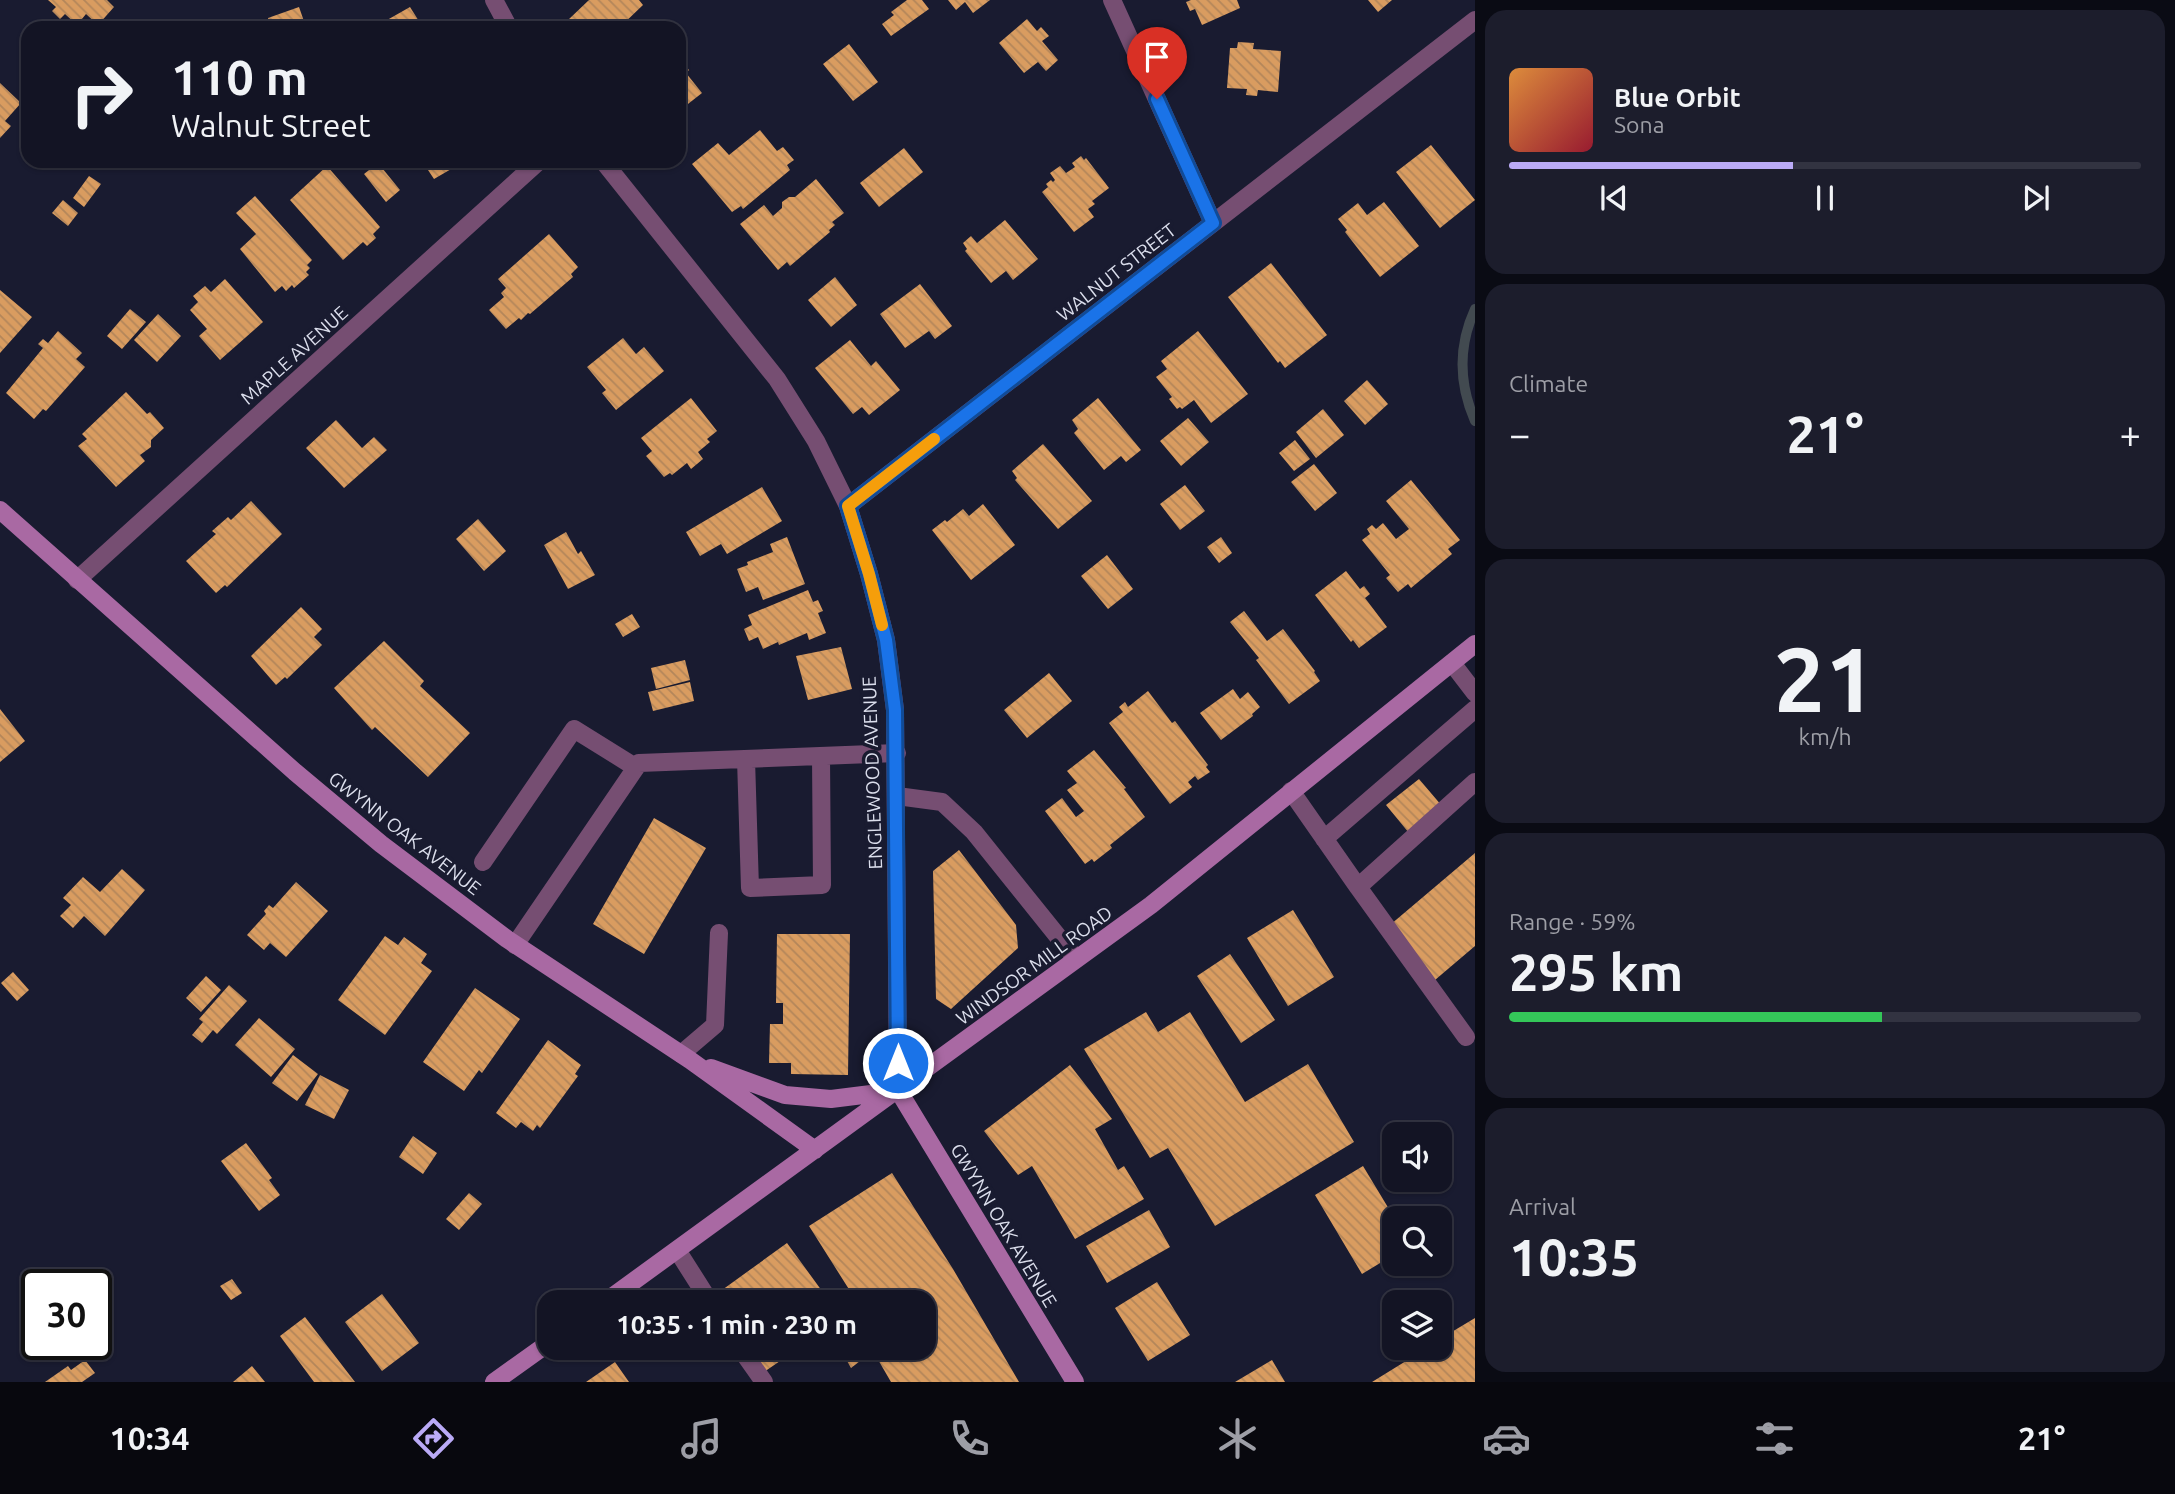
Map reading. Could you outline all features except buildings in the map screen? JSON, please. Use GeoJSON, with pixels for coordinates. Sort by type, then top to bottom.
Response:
{"type":"FeatureCollection","features":[{"type":"Feature","properties":{"kind":"main road","name":"GWYNN OAK AVENUE"},"geometry":{"type":"LineString","coordinates":[[0,510],[295,772],[381,844],[515,945],[685,1057],[815,1150]]}},
{"type":"Feature","properties":{"kind":"main road","name":"WINDSOR MILL ROAD"},"geometry":{"type":"LineString","coordinates":[[622,1290],[1151,905],[1475,644]]}},
{"type":"Feature","properties":{"kind":"main road"},"geometry":{"type":"LineString","coordinates":[[685,1057],[785,1095],[831,1099],[898,1090]]}},
{"type":"Feature","properties":{"kind":"main road","name":"GWYNN OAK AVENUE"},"geometry":{"type":"LineString","coordinates":[[898,1090],[1075,1382]]}},
{"type":"Feature","properties":{"kind":"main road"},"geometry":{"type":"LineString","coordinates":[[494,1382],[537,1351]]}},
{"type":"Feature","properties":{"kind":"street"},"geometry":{"type":"LineString","coordinates":[[494,0],[505,21]]}},
{"type":"Feature","properties":{"kind":"street"},"geometry":{"type":"LineString","coordinates":[[1112,0],[1213,223]]}},
{"type":"Feature","properties":{"kind":"street","name":"WALNUT STREET"},"geometry":{"type":"LineString","coordinates":[[848,506],[1475,20]]}},
{"type":"Feature","properties":{"kind":"street","name":"MAPLE AVENUE"},"geometry":{"type":"LineString","coordinates":[[77,580],[532,168]]}},
{"type":"Feature","properties":{"kind":"street","name":"ENGLEWOOD AVENUE"},"geometry":{"type":"LineString","coordinates":[[609,168],[777,379],[816,440],[848,506],[886,640],[895,710],[898,1090]]}},
{"type":"Feature","properties":{"kind":"street"},"geometry":{"type":"LineString","coordinates":[[1452,663],[1475,693]]}},
{"type":"Feature","properties":{"kind":"street"},"geometry":{"type":"LineString","coordinates":[[1324,839],[1475,709]]}},
{"type":"Feature","properties":{"kind":"street"},"geometry":{"type":"LineString","coordinates":[[483,862],[574,729],[635,768]]}},
{"type":"Feature","properties":{"kind":"street"},"geometry":{"type":"LineString","coordinates":[[515,945],[639,762],[897,753]]}},
{"type":"Feature","properties":{"kind":"street"},"geometry":{"type":"LineString","coordinates":[[746,759],[750,888],[822,885],[821,756]]}},
{"type":"Feature","properties":{"kind":"street"},"geometry":{"type":"LineString","coordinates":[[1358,887],[1475,782]]}},
{"type":"Feature","properties":{"kind":"street"},"geometry":{"type":"LineString","coordinates":[[1291,792],[1466,1037]]}},
{"type":"Feature","properties":{"kind":"street"},"geometry":{"type":"LineString","coordinates":[[897,796],[942,802],[974,832],[1076,959]]}},
{"type":"Feature","properties":{"kind":"street"},"geometry":{"type":"LineString","coordinates":[[685,1057],[715,1025],[719,933]]}},
{"type":"Feature","properties":{"kind":"street"},"geometry":{"type":"LineString","coordinates":[[677,1250],[702,1290]]}},
{"type":"Feature","properties":{"kind":"street"},"geometry":{"type":"LineString","coordinates":[[748,1360],[764,1382]]}},
{"type":"Feature","properties":{"kind":"waterway"},"geometry":{"type":"LineString","coordinates":[[1475,309],[1463,351],[1463,379],[1475,421]]}},
{"type":"Feature","properties":{"kind":"slow traffic"},"geometry":{"type":"LineString","coordinates":[[882,625],[848,506],[934,439]]}},
{"type":"Feature","properties":{"kind":"route"},"geometry":{"type":"LineString","coordinates":[[898,1063],[895,710],[886,640],[848,506],[1213,223],[1157,99]]}}]}
